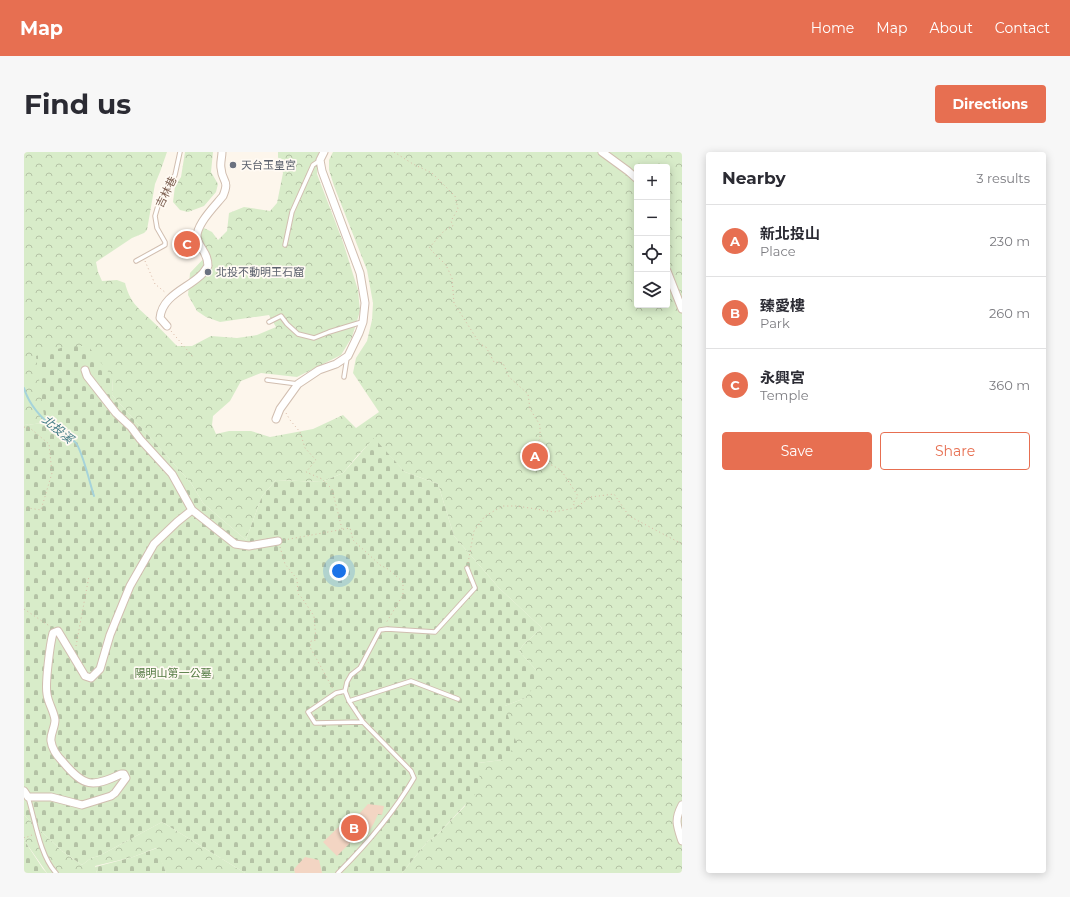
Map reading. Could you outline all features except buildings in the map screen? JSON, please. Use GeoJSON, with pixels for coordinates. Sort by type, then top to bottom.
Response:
{"type":"FeatureCollection","features":[{"type":"Feature","properties":{"kind":"street"},"geometry":{"type":"LineString","coordinates":[[166,326],[160,318],[160,310],[172,297],[200,276],[208,266],[206,254],[197,239],[197,230],[225,190],[226,183],[220,168],[222,152]]}},
{"type":"Feature","properties":{"kind":"street"},"geometry":{"type":"LineString","coordinates":[[276,419],[282,406],[298,384],[319,370],[336,364],[348,356],[363,322],[365,303],[360,274],[322,171],[320,160],[324,152]]}},
{"type":"Feature","properties":{"kind":"street"},"geometry":{"type":"LineString","coordinates":[[602,152],[634,176]]}},
{"type":"Feature","properties":{"kind":"street"},"geometry":{"type":"LineString","coordinates":[[670,279],[682,309]]}},
{"type":"Feature","properties":{"kind":"street"},"geometry":{"type":"LineString","coordinates":[[85,370],[86,376],[116,413],[131,427],[172,474],[192,510],[235,544],[249,546],[278,541]]}},
{"type":"Feature","properties":{"kind":"street"},"geometry":{"type":"LineString","coordinates":[[26,794],[51,797],[82,805],[115,794],[126,778],[124,774],[121,774],[100,783],[85,782],[71,772],[59,758],[54,749],[51,741],[51,735],[55,722],[46,692],[51,640],[53,633],[58,631],[85,676],[90,678],[100,670],[110,635],[130,586],[139,570],[154,544],[192,510]]}},
{"type":"Feature","properties":{"kind":"street"},"geometry":{"type":"LineString","coordinates":[[682,805],[676,818],[676,825],[682,841]]}},
{"type":"Feature","properties":{"kind":"lane","name":"吉林巷"},"geometry":{"type":"LineString","coordinates":[[136,261],[165,245],[165,242],[157,228],[155,216],[160,199],[175,175],[180,152]]}},
{"type":"Feature","properties":{"kind":"lane"},"geometry":{"type":"LineString","coordinates":[[285,245],[292,212],[313,165],[320,160]]}},
{"type":"Feature","properties":{"kind":"lane"},"geometry":{"type":"LineString","coordinates":[[269,322],[282,316],[287,324],[298,334],[314,338],[363,322]]}},
{"type":"Feature","properties":{"kind":"lane"},"geometry":{"type":"LineString","coordinates":[[344,377],[348,356]]}},
{"type":"Feature","properties":{"kind":"lane"},"geometry":{"type":"LineString","coordinates":[[267,380],[298,384]]}},
{"type":"Feature","properties":{"kind":"lane"},"geometry":{"type":"LineString","coordinates":[[338,873],[366,845],[394,811],[414,778],[411,771],[363,722],[349,701],[345,691],[348,682],[351,675],[360,668],[380,630],[435,632],[475,588],[467,568]]}},
{"type":"Feature","properties":{"kind":"lane"},"geometry":{"type":"LineString","coordinates":[[349,701],[411,681],[458,699]]}},
{"type":"Feature","properties":{"kind":"lane"},"geometry":{"type":"LineString","coordinates":[[345,691],[336,693],[308,712],[315,723],[363,722]]}},
{"type":"Feature","properties":{"kind":"lane"},"geometry":{"type":"LineString","coordinates":[[26,794],[44,855],[51,868],[56,873]]}},
{"type":"Feature","properties":{"kind":"path"},"geometry":{"type":"LineString","coordinates":[[394,152],[413,164],[432,173],[455,196],[458,208],[451,221],[453,226],[444,231],[429,248],[446,265],[452,278],[454,303],[480,344],[486,347],[494,362],[503,363],[509,377],[528,394],[530,409],[540,425],[540,439],[537,452],[542,460],[561,470],[567,478],[578,496],[573,502],[575,508]]}},
{"type":"Feature","properties":{"kind":"path"},"geometry":{"type":"LineString","coordinates":[[143,257],[155,284],[172,297]]}},
{"type":"Feature","properties":{"kind":"path"},"geometry":{"type":"LineString","coordinates":[[166,326],[193,357]]}},
{"type":"Feature","properties":{"kind":"path"},"geometry":{"type":"LineString","coordinates":[[282,406],[290,420],[300,432],[305,448],[316,460],[306,472],[322,479],[332,489],[342,529]]}},
{"type":"Feature","properties":{"kind":"path"},"geometry":{"type":"LineString","coordinates":[[24,427],[31,429],[49,444],[52,473],[41,510],[28,508],[24,510]]}},
{"type":"Feature","properties":{"kind":"path"},"geometry":{"type":"LineString","coordinates":[[467,568],[474,531],[485,516],[503,506],[517,506],[554,512],[575,508],[591,497],[614,494],[629,516],[682,544]]}},
{"type":"Feature","properties":{"kind":"path"},"geometry":{"type":"LineString","coordinates":[[336,693],[310,647],[311,641],[316,640],[314,616],[298,594],[297,579],[285,564],[278,541],[350,528],[354,540],[380,565],[388,568],[403,582],[403,595],[387,619],[384,629]]}},
{"type":"Feature","properties":{"kind":"path"},"geometry":{"type":"LineString","coordinates":[[74,659],[89,576]]}},
{"type":"Feature","properties":{"kind":"path"},"geometry":{"type":"LineString","coordinates":[[24,609],[58,631]]}},
{"type":"Feature","properties":{"kind":"path"},"geometry":{"type":"LineString","coordinates":[[24,837],[25,838],[38,832]]}},
{"type":"Feature","properties":{"kind":"green space"},"geometry":{"type":"Polygon","coordinates":[[[24,152],[167,152],[155,184],[147,230],[96,262],[102,281],[117,280],[125,283],[134,304],[177,346],[192,346],[211,336],[237,338],[257,335],[276,327],[269,315],[220,322],[206,317],[197,311],[188,295],[190,273],[209,253],[200,239],[199,234],[204,228],[212,232],[218,240],[227,231],[229,213],[244,207],[270,211],[277,203],[283,173],[278,152],[319,152],[317,174],[343,242],[358,290],[360,311],[352,337],[341,355],[297,377],[261,373],[241,381],[230,401],[213,416],[212,425],[216,434],[229,431],[251,431],[270,437],[313,429],[343,415],[356,428],[379,412],[353,373],[356,358],[367,341],[372,320],[373,303],[367,270],[329,170],[329,160],[333,152],[682,152],[682,873],[402,873],[428,841],[436,836],[465,806],[478,763],[502,760],[505,706],[525,698],[536,670],[519,651],[523,645],[542,628],[499,588],[454,536],[438,484],[405,472],[374,439],[343,473],[322,482],[276,480],[262,496],[246,540],[203,503],[191,483],[112,395],[113,378],[45,423],[24,425],[24,152]]]}},
{"type":"Feature","properties":{"kind":"green space"},"geometry":{"type":"Polygon","coordinates":[[[185,152],[213,152],[211,172],[218,184],[216,192],[204,206],[188,212],[180,210],[173,202],[175,186],[181,177],[185,152]]]}},
{"type":"Feature","properties":{"kind":"green space","name":"陽明山第一公墓"},"geometry":{"type":"Polygon","coordinates":[[[67,346],[88,346],[113,378],[112,395],[191,483],[203,503],[246,540],[262,496],[276,480],[322,482],[343,473],[374,438],[405,472],[438,484],[454,536],[499,588],[542,628],[523,645],[519,651],[541,678],[525,698],[505,706],[517,745],[502,760],[478,763],[481,788],[436,836],[428,841],[402,873],[245,873],[162,822],[99,856],[91,858],[82,865],[62,851],[24,815],[24,425],[45,423],[36,356],[67,346]]]}},
{"type":"Feature","properties":{"kind":"green space"},"geometry":{"type":"Polygon","coordinates":[[[24,815],[62,851],[82,865],[91,858],[99,856],[162,822],[245,873],[166,873],[156,848],[133,857],[95,866],[97,873],[47,873],[24,840],[24,815]]]}},
{"type":"Feature","properties":{"kind":"green space"},"geometry":{"type":"Polygon","coordinates":[[[24,840],[43,869],[47,873],[24,873],[24,840]]]}},
{"type":"Feature","properties":{"kind":"green space"},"geometry":{"type":"Polygon","coordinates":[[[157,848],[166,873],[97,873],[95,867],[133,857],[157,848]]]}},
{"type":"Feature","properties":{"kind":"waterway","name":"北投溪"},"geometry":{"type":"LineString","coordinates":[[24,388],[29,400],[42,417],[58,431],[76,443],[84,461],[94,496]]}},
{"type":"Feature","properties":{"kind":"place","name":"天台玉皇宮"},"geometry":{"type":"Point","coordinates":[233,165]}},
{"type":"Feature","properties":{"kind":"place","name":"永興宮"},"geometry":{"type":"Point","coordinates":[187,244]}},
{"type":"Feature","properties":{"kind":"place","name":"北投不動明王石窟"},"geometry":{"type":"Point","coordinates":[208,272]}},
{"type":"Feature","properties":{"kind":"place","name":"新北投山"},"geometry":{"type":"Point","coordinates":[535,456]}},
{"type":"Feature","properties":{"kind":"place","name":"臻愛樓"},"geometry":{"type":"Point","coordinates":[354,828]}}]}
